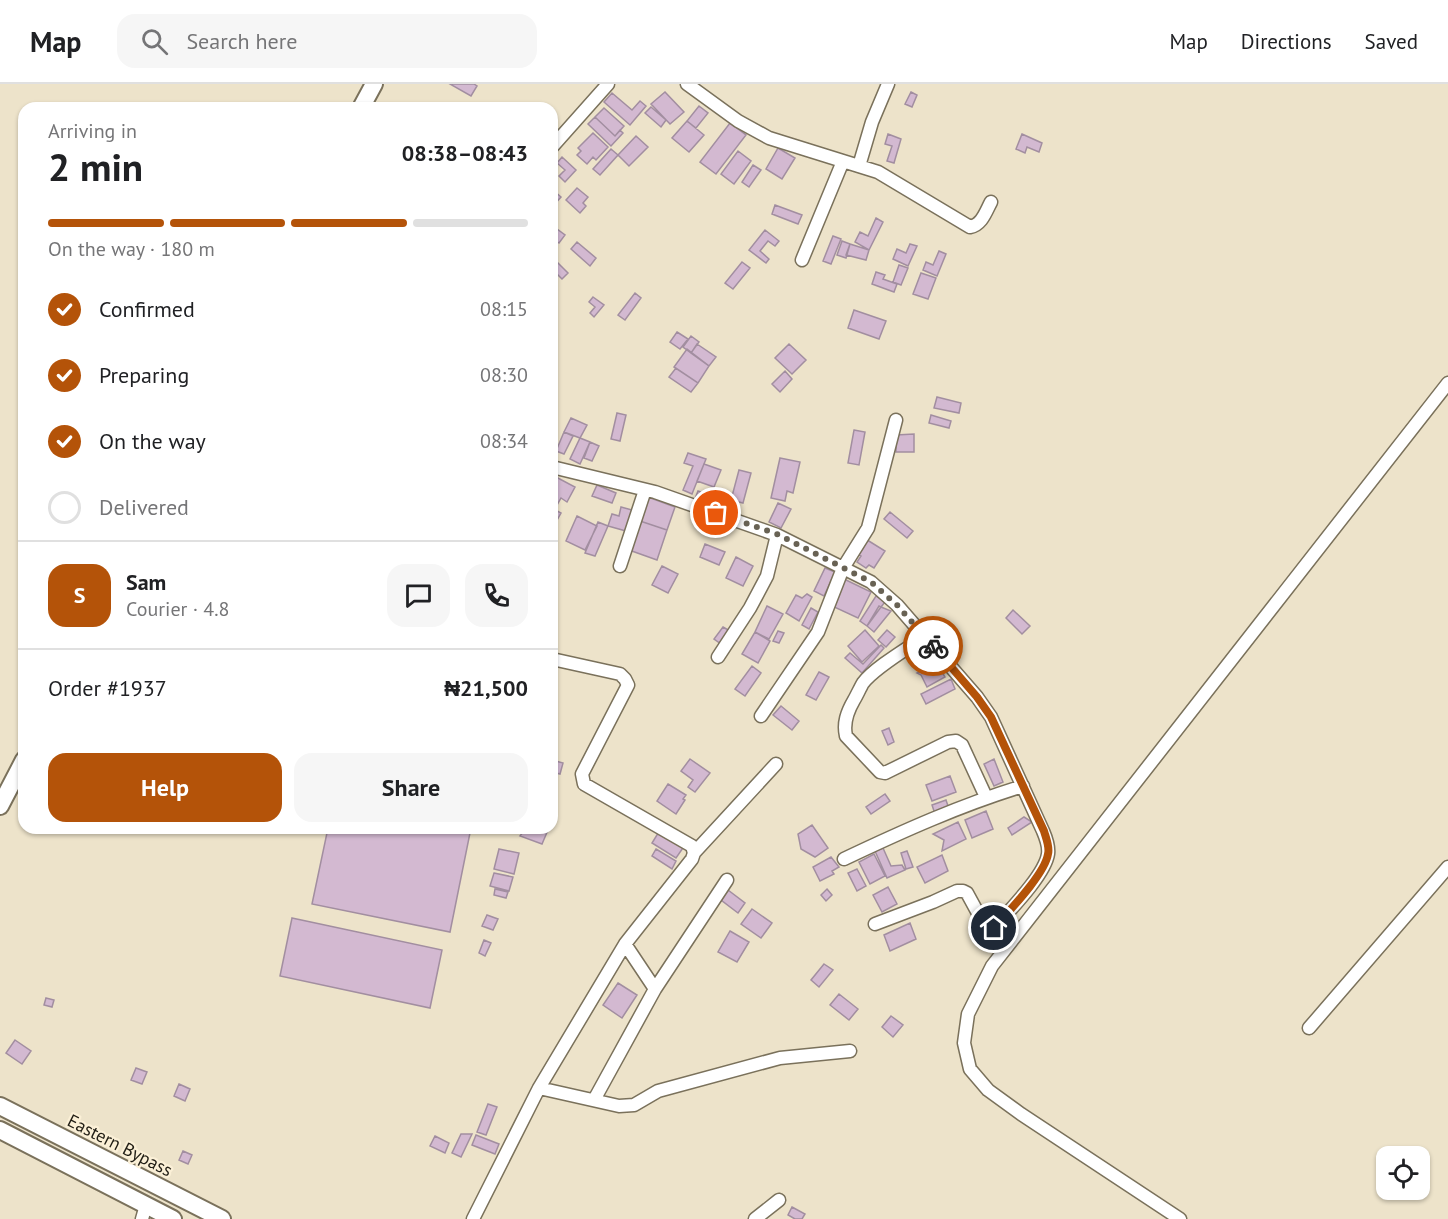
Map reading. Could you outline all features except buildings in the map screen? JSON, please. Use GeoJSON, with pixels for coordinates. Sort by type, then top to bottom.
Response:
{"type":"FeatureCollection","features":[{"type":"Feature","properties":{"kind":"main road"},"geometry":{"type":"LineString","coordinates":[[365,102],[374,84]]}},
{"type":"Feature","properties":{"kind":"main road"},"geometry":{"type":"LineString","coordinates":[[0,806],[18,772]]}},
{"type":"Feature","properties":{"kind":"main road","name":"Eastern Bypass"},"geometry":{"type":"LineString","coordinates":[[0,1106],[222,1219]]}},
{"type":"Feature","properties":{"kind":"main road"},"geometry":{"type":"LineString","coordinates":[[0,1130],[144,1212],[173,1219]]}},
{"type":"Feature","properties":{"kind":"street"},"geometry":{"type":"LineString","coordinates":[[558,140],[608,84]]}},
{"type":"Feature","properties":{"kind":"street"},"geometry":{"type":"LineString","coordinates":[[687,84],[738,121],[769,138],[878,172],[970,227],[976,226],[981,221],[992,202]]}},
{"type":"Feature","properties":{"kind":"street"},"geometry":{"type":"LineString","coordinates":[[860,166],[872,122],[888,84]]}},
{"type":"Feature","properties":{"kind":"street"},"geometry":{"type":"LineString","coordinates":[[802,260],[843,161]]}},
{"type":"Feature","properties":{"kind":"street"},"geometry":{"type":"LineString","coordinates":[[1180,1219],[988,1090],[970,1069],[964,1043],[968,1014],[992,966],[1448,383]]}},
{"type":"Feature","properties":{"kind":"street"},"geometry":{"type":"LineString","coordinates":[[1438,396],[1448,405]]}},
{"type":"Feature","properties":{"kind":"street"},"geometry":{"type":"LineString","coordinates":[[761,716],[818,632],[843,568],[868,528],[896,420]]}},
{"type":"Feature","properties":{"kind":"street"},"geometry":{"type":"LineString","coordinates":[[558,469],[645,490],[777,534],[871,582],[924,637],[977,697],[991,717],[1047,842],[1048,854],[1035,881],[994,928],[985,927],[967,894],[963,891],[957,891],[875,924]]}},
{"type":"Feature","properties":{"kind":"street"},"geometry":{"type":"LineString","coordinates":[[620,566],[645,490]]}},
{"type":"Feature","properties":{"kind":"street"},"geometry":{"type":"LineString","coordinates":[[718,657],[754,601],[767,576],[777,534]]}},
{"type":"Feature","properties":{"kind":"street"},"geometry":{"type":"LineString","coordinates":[[924,637],[872,673],[864,682],[845,720],[846,736],[880,772],[885,773],[948,742],[956,741],[962,745],[986,797]]}},
{"type":"Feature","properties":{"kind":"street"},"geometry":{"type":"LineString","coordinates":[[473,1219],[539,1088],[625,944],[692,859],[693,853],[693,846],[584,784],[582,774],[628,685],[620,674],[558,660]]}},
{"type":"Feature","properties":{"kind":"street"},"geometry":{"type":"LineString","coordinates":[[693,853],[776,764]]}},
{"type":"Feature","properties":{"kind":"street"},"geometry":{"type":"LineString","coordinates":[[844,859],[910,828],[986,797],[1023,786]]}},
{"type":"Feature","properties":{"kind":"street"},"geometry":{"type":"LineString","coordinates":[[1309,1028],[1448,867]]}},
{"type":"Feature","properties":{"kind":"street"},"geometry":{"type":"LineString","coordinates":[[594,1100],[655,989],[727,880]]}},
{"type":"Feature","properties":{"kind":"street"},"geometry":{"type":"LineString","coordinates":[[625,944],[655,989]]}},
{"type":"Feature","properties":{"kind":"street"},"geometry":{"type":"LineString","coordinates":[[539,1088],[619,1106],[634,1105],[658,1091],[780,1058],[850,1051]]}},
{"type":"Feature","properties":{"kind":"street"},"geometry":{"type":"LineString","coordinates":[[755,1219],[779,1200]]}},
{"type":"Feature","properties":{"kind":"way so far"},"geometry":{"type":"LineString","coordinates":[[716,513],[777,534],[871,582],[897,605],[933,646]]}},
{"type":"Feature","properties":{"kind":"route"},"geometry":{"type":"LineString","coordinates":[[933,646],[977,697],[991,717],[1047,842],[1048,854],[1035,881],[994,928]]}}]}
